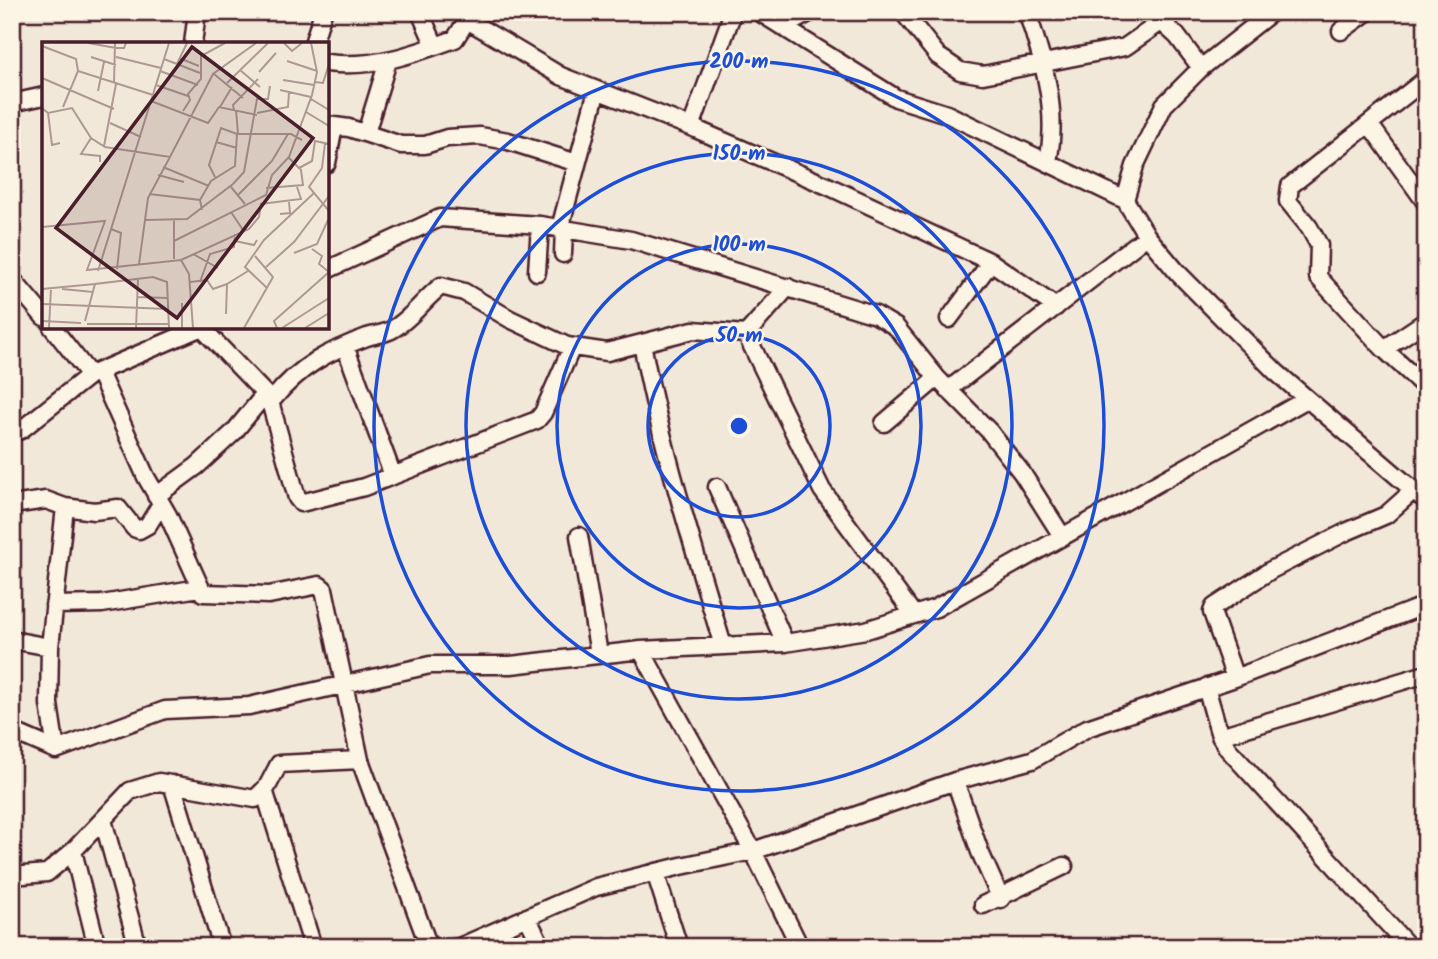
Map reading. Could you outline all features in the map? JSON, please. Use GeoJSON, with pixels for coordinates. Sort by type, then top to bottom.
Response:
{"type":"FeatureCollection","features":[{"type":"Feature","properties":{"kind":"street"},"geometry":{"type":"LineString","coordinates":[[193,42],[197,12]]}},
{"type":"Feature","properties":{"kind":"street"},"geometry":{"type":"LineString","coordinates":[[314,42],[323,12]]}},
{"type":"Feature","properties":{"kind":"street"},"geometry":{"type":"LineString","coordinates":[[419,12],[435,47]]}},
{"type":"Feature","properties":{"kind":"street"},"geometry":{"type":"LineString","coordinates":[[691,127],[733,12]]}},
{"type":"Feature","properties":{"kind":"street"},"geometry":{"type":"LineString","coordinates":[[759,12],[896,97],[947,114],[1125,200],[1147,236],[1177,272],[1231,327],[1276,372],[1420,496],[1271,569],[1214,607],[1212,612],[1235,678]]}},
{"type":"Feature","properties":{"kind":"street"},"geometry":{"type":"LineString","coordinates":[[783,27],[811,12]]}},
{"type":"Feature","properties":{"kind":"street"},"geometry":{"type":"LineString","coordinates":[[1027,12],[1043,64],[1052,111],[1053,137],[1048,161]]}},
{"type":"Feature","properties":{"kind":"street"},"geometry":{"type":"LineString","coordinates":[[1125,200],[1135,166],[1164,105],[1201,68],[1272,12]]}},
{"type":"Feature","properties":{"kind":"street"},"geometry":{"type":"LineString","coordinates":[[1341,31],[1367,12]]}},
{"type":"Feature","properties":{"kind":"street"},"geometry":{"type":"LineString","coordinates":[[905,13],[938,57],[960,71],[982,75],[1125,47],[1156,17],[1177,36],[1201,68]]}},
{"type":"Feature","properties":{"kind":"street"},"geometry":{"type":"LineString","coordinates":[[329,63],[345,65],[388,61],[435,47],[455,40],[471,16],[561,76],[691,127],[830,187],[991,262],[1056,307]]}},
{"type":"Feature","properties":{"kind":"street"},"geometry":{"type":"LineString","coordinates":[[366,133],[388,61]]}},
{"type":"Feature","properties":{"kind":"street"},"geometry":{"type":"LineString","coordinates":[[1425,79],[1290,186],[1288,201],[1320,245],[1318,277],[1384,349],[1426,388]]}},
{"type":"Feature","properties":{"kind":"street"},"geometry":{"type":"LineString","coordinates":[[563,254],[562,228],[597,90]]}},
{"type":"Feature","properties":{"kind":"street"},"geometry":{"type":"LineString","coordinates":[[12,103],[42,96]]}},
{"type":"Feature","properties":{"kind":"street"},"geometry":{"type":"LineString","coordinates":[[1370,125],[1426,203]]}},
{"type":"Feature","properties":{"kind":"street"},"geometry":{"type":"LineString","coordinates":[[330,126],[349,128],[401,145],[425,145],[446,138],[480,136],[508,141],[578,163]]}},
{"type":"Feature","properties":{"kind":"street"},"geometry":{"type":"LineString","coordinates":[[329,269],[440,218],[540,225],[631,240],[876,315],[896,327],[943,384],[989,431],[1022,473],[1062,536]]}},
{"type":"Feature","properties":{"kind":"street"},"geometry":{"type":"LineString","coordinates":[[537,272],[540,225]]}},
{"type":"Feature","properties":{"kind":"street"},"geometry":{"type":"LineString","coordinates":[[884,423],[1056,307],[1147,236]]}},
{"type":"Feature","properties":{"kind":"street"},"geometry":{"type":"LineString","coordinates":[[949,319],[991,262]]}},
{"type":"Feature","properties":{"kind":"street"},"geometry":{"type":"LineString","coordinates":[[12,279],[42,315]]}},
{"type":"Feature","properties":{"kind":"street"},"geometry":{"type":"LineString","coordinates":[[267,396],[274,398],[288,381],[325,353],[390,331],[403,323],[441,286],[464,292],[510,320],[572,346],[607,352],[693,330],[746,334]]}},
{"type":"Feature","properties":{"kind":"street"},"geometry":{"type":"LineString","coordinates":[[746,334],[788,287]]}},
{"type":"Feature","properties":{"kind":"street"},"geometry":{"type":"LineString","coordinates":[[1384,349],[1426,321]]}},
{"type":"Feature","properties":{"kind":"street"},"geometry":{"type":"LineString","coordinates":[[54,329],[94,373],[169,515],[203,593],[269,596],[319,585],[324,589],[342,685],[360,760],[429,947]]}},
{"type":"Feature","properties":{"kind":"street"},"geometry":{"type":"LineString","coordinates":[[12,430],[21,430],[94,373],[197,329]]}},
{"type":"Feature","properties":{"kind":"street"},"geometry":{"type":"LineString","coordinates":[[204,329],[267,396],[297,498],[301,503],[393,477],[537,420],[543,413],[572,346]]}},
{"type":"Feature","properties":{"kind":"street"},"geometry":{"type":"LineString","coordinates":[[746,334],[822,491],[914,615]]}},
{"type":"Feature","properties":{"kind":"street"},"geometry":{"type":"LineString","coordinates":[[642,343],[652,399],[669,463],[723,646]]}},
{"type":"Feature","properties":{"kind":"street"},"geometry":{"type":"LineString","coordinates":[[345,346],[393,477]]}},
{"type":"Feature","properties":{"kind":"street"},"geometry":{"type":"LineString","coordinates":[[12,505],[46,500],[65,507],[94,511],[118,509],[134,528],[139,530],[148,525],[159,500],[234,432],[267,396]]}},
{"type":"Feature","properties":{"kind":"street"},"geometry":{"type":"LineString","coordinates":[[12,731],[56,750],[166,710],[249,706],[430,665],[511,665],[641,650],[785,643],[866,630],[936,608],[1307,399]]}},
{"type":"Feature","properties":{"kind":"street"},"geometry":{"type":"LineString","coordinates":[[717,487],[785,643]]}},
{"type":"Feature","properties":{"kind":"street"},"geometry":{"type":"LineString","coordinates":[[56,750],[49,704],[50,647],[65,507]]}},
{"type":"Feature","properties":{"kind":"street"},"geometry":{"type":"LineString","coordinates":[[579,536],[599,654]]}},
{"type":"Feature","properties":{"kind":"street"},"geometry":{"type":"LineString","coordinates":[[54,605],[102,604],[199,588]]}},
{"type":"Feature","properties":{"kind":"street"},"geometry":{"type":"LineString","coordinates":[[459,947],[596,887],[753,851],[955,781],[1032,760],[1087,728],[1235,678],[1426,605]]}},
{"type":"Feature","properties":{"kind":"street"},"geometry":{"type":"LineString","coordinates":[[12,640],[50,647]]}},
{"type":"Feature","properties":{"kind":"street"},"geometry":{"type":"LineString","coordinates":[[641,650],[753,851],[800,947]]}},
{"type":"Feature","properties":{"kind":"street"},"geometry":{"type":"LineString","coordinates":[[1220,736],[1426,674]]}},
{"type":"Feature","properties":{"kind":"street"},"geometry":{"type":"LineString","coordinates":[[1206,687],[1220,736],[1228,749],[1409,947]]}},
{"type":"Feature","properties":{"kind":"street"},"geometry":{"type":"LineString","coordinates":[[12,876],[47,873],[73,851],[130,790],[159,782],[255,799],[264,790],[279,764],[360,760]]}},
{"type":"Feature","properties":{"kind":"street"},"geometry":{"type":"LineString","coordinates":[[955,781],[980,852],[1001,899]]}},
{"type":"Feature","properties":{"kind":"street"},"geometry":{"type":"LineString","coordinates":[[172,784],[222,947]]}},
{"type":"Feature","properties":{"kind":"street"},"geometry":{"type":"LineString","coordinates":[[264,790],[313,947]]}},
{"type":"Feature","properties":{"kind":"street"},"geometry":{"type":"LineString","coordinates":[[103,820],[138,947]]}},
{"type":"Feature","properties":{"kind":"street"},"geometry":{"type":"LineString","coordinates":[[73,851],[97,947]]}},
{"type":"Feature","properties":{"kind":"street"},"geometry":{"type":"LineString","coordinates":[[984,905],[1064,866]]}},
{"type":"Feature","properties":{"kind":"street"},"geometry":{"type":"LineString","coordinates":[[655,873],[679,947]]}},
{"type":"Feature","properties":{"kind":"street"},"geometry":{"type":"LineString","coordinates":[[527,917],[542,947]]}}]}
